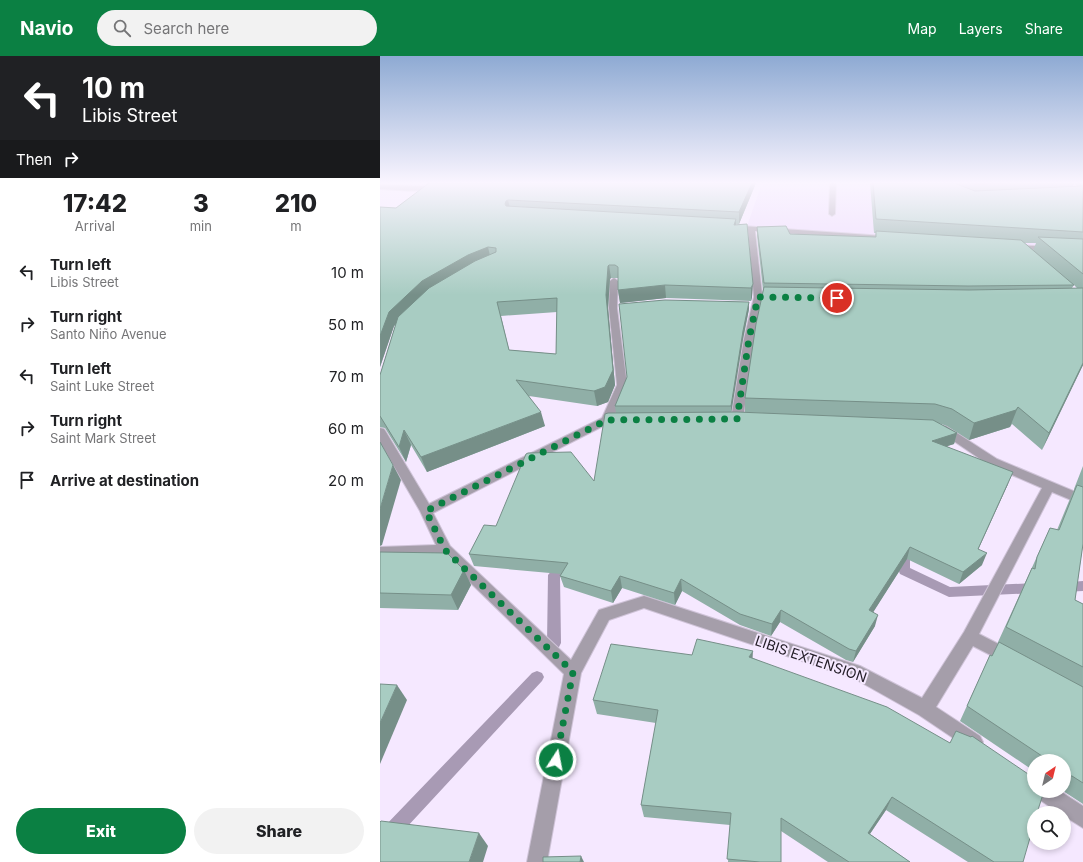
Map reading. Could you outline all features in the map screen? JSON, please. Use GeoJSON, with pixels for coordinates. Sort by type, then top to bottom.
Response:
{"type":"FeatureCollection","features":[{"type":"Feature","properties":{"kind":"street"},"geometry":{"type":"LineString","coordinates":[[720,226],[890,238]]}},
{"type":"Feature","properties":{"kind":"street"},"geometry":{"type":"LineString","coordinates":[[751,228],[753,303],[733,419],[752,420]]}},
{"type":"Feature","properties":{"kind":"street"},"geometry":{"type":"LineString","coordinates":[[1007,246],[1083,250]]}},
{"type":"Feature","properties":{"kind":"street"},"geometry":{"type":"LineString","coordinates":[[1022,247],[1033,256]]}},
{"type":"Feature","properties":{"kind":"street"},"geometry":{"type":"LineString","coordinates":[[607,420],[622,385],[614,281]]}},
{"type":"Feature","properties":{"kind":"street"},"geometry":{"type":"LineString","coordinates":[[753,303],[790,298]]}},
{"type":"Feature","properties":{"kind":"street"},"geometry":{"type":"LineString","coordinates":[[426,511],[607,420],[630,420]]}},
{"type":"Feature","properties":{"kind":"street"},"geometry":{"type":"LineString","coordinates":[[931,426],[942,430],[993,462],[1083,500]]}},
{"type":"Feature","properties":{"kind":"street"},"geometry":{"type":"LineString","coordinates":[[380,432],[426,511],[445,550],[573,672]]}},
{"type":"Feature","properties":{"kind":"street"},"geometry":{"type":"LineString","coordinates":[[925,709],[970,637],[1049,486]]}},
{"type":"Feature","properties":{"kind":"street"},"geometry":{"type":"LineString","coordinates":[[380,552],[445,550]]}},
{"type":"Feature","properties":{"kind":"street","name":"LIBIS EXTENSION"},"geometry":{"type":"LineString","coordinates":[[537,862],[573,672],[604,615],[644,602],[860,673],[925,709],[989,753]]}},
{"type":"Feature","properties":{"kind":"street"},"geometry":{"type":"LineString","coordinates":[[970,637],[1023,666]]}},
{"type":"Feature","properties":{"kind":"street"},"geometry":{"type":"LineString","coordinates":[[1054,798],[1083,818]]}},
{"type":"Feature","properties":{"kind":"shaded area"},"geometry":{"type":"Polygon","coordinates":[[[749,221],[1083,221],[1083,248],[746,229],[749,221]]]}},
{"type":"Feature","properties":{"kind":"building"},"geometry":{"type":"Polygon","coordinates":[[[380,221],[735,221],[734,225],[747,224],[753,284],[751,288],[665,285],[618,290],[618,267],[615,265],[609,265],[606,295],[613,370],[605,387],[594,391],[516,380],[541,412],[421,457],[404,430],[399,447],[380,416],[380,375],[398,317],[429,288],[475,261],[496,252],[496,248],[488,247],[468,255],[422,281],[389,312],[380,336],[380,221]],[[557,298],[497,302],[509,350],[556,354],[557,298]]]}},
{"type":"Feature","properties":{"kind":"building"},"geometry":{"type":"Polygon","coordinates":[[[902,221],[1083,221],[1083,232],[902,221]]]}},
{"type":"Feature","properties":{"kind":"building"},"geometry":{"type":"Polygon","coordinates":[[[786,226],[790,234],[876,237],[876,231],[1021,240],[1074,285],[968,286],[764,283],[757,227],[786,226]]]}},
{"type":"Feature","properties":{"kind":"building"},"geometry":{"type":"Polygon","coordinates":[[[1038,237],[1083,239],[1083,274],[1038,237]]]}},
{"type":"Feature","properties":{"kind":"building"},"geometry":{"type":"Polygon","coordinates":[[[764,287],[969,290],[1083,288],[1083,363],[1049,433],[1018,407],[1016,410],[974,423],[952,409],[935,404],[745,398],[756,324],[764,287]]]}},
{"type":"Feature","properties":{"kind":"building"},"geometry":{"type":"Polygon","coordinates":[[[665,300],[749,302],[731,406],[615,406],[627,377],[619,304],[665,300]]]}},
{"type":"Feature","properties":{"kind":"building"},"geometry":{"type":"Polygon","coordinates":[[[737,412],[933,420],[957,433],[932,441],[1013,472],[978,549],[987,553],[963,572],[910,547],[869,610],[878,615],[856,651],[849,649],[781,610],[772,624],[740,614],[681,579],[674,593],[620,576],[611,591],[560,576],[568,563],[469,554],[484,525],[496,526],[526,454],[571,452],[594,481],[605,414],[737,412]]]}},
{"type":"Feature","properties":{"kind":"building"},"geometry":{"type":"Polygon","coordinates":[[[380,442],[393,465],[380,509],[380,442]]]}},
{"type":"Feature","properties":{"kind":"building"},"geometry":{"type":"Polygon","coordinates":[[[1077,485],[1083,487],[1083,544],[1075,600],[1083,604],[1083,667],[1006,627],[1032,568],[1035,569],[1037,557],[1050,528],[1059,530],[1077,485]]]}},
{"type":"Feature","properties":{"kind":"building"},"geometry":{"type":"Polygon","coordinates":[[[380,552],[447,553],[464,570],[451,595],[380,593],[380,552]]]}},
{"type":"Feature","properties":{"kind":"building"},"geometry":{"type":"Polygon","coordinates":[[[697,639],[753,651],[749,657],[887,707],[950,743],[956,731],[971,737],[972,736],[1027,773],[1027,798],[1042,798],[1039,806],[1027,806],[1027,848],[1023,862],[994,862],[892,797],[868,833],[910,862],[849,862],[781,818],[781,862],[727,859],[731,813],[641,805],[658,710],[593,700],[611,644],[692,655],[697,639]]]}},
{"type":"Feature","properties":{"kind":"building"},"geometry":{"type":"Polygon","coordinates":[[[999,642],[1083,687],[1083,783],[1071,776],[1071,754],[1039,754],[967,706],[990,655],[992,656],[999,642]]]}},
{"type":"Feature","properties":{"kind":"building"},"geometry":{"type":"Polygon","coordinates":[[[380,684],[397,685],[380,723],[380,684]]]}},
{"type":"Feature","properties":{"kind":"building"},"geometry":{"type":"Polygon","coordinates":[[[381,821],[479,833],[469,862],[380,862],[381,821]]]}},
{"type":"Feature","properties":{"kind":"building"},"geometry":{"type":"Polygon","coordinates":[[[581,856],[580,862],[543,862],[543,857],[581,856]]]}},
{"type":"Feature","properties":{"kind":"waterway"},"geometry":{"type":"LineString","coordinates":[[904,551],[904,571],[949,592],[1035,588]]}},
{"type":"Feature","properties":{"kind":"waterway"},"geometry":{"type":"LineString","coordinates":[[554,643],[554,575],[563,565]]}},
{"type":"Feature","properties":{"kind":"waterway"},"geometry":{"type":"LineString","coordinates":[[1063,587],[1083,586]]}},
{"type":"Feature","properties":{"kind":"waterway"},"geometry":{"type":"LineString","coordinates":[[380,846],[388,835],[537,677]]}},
{"type":"Feature","properties":{"kind":"route"},"geometry":{"type":"LineString","coordinates":[[556,760],[573,672],[445,550],[426,511],[607,420],[737,419],[749,339],[758,297],[837,298]]}}]}
